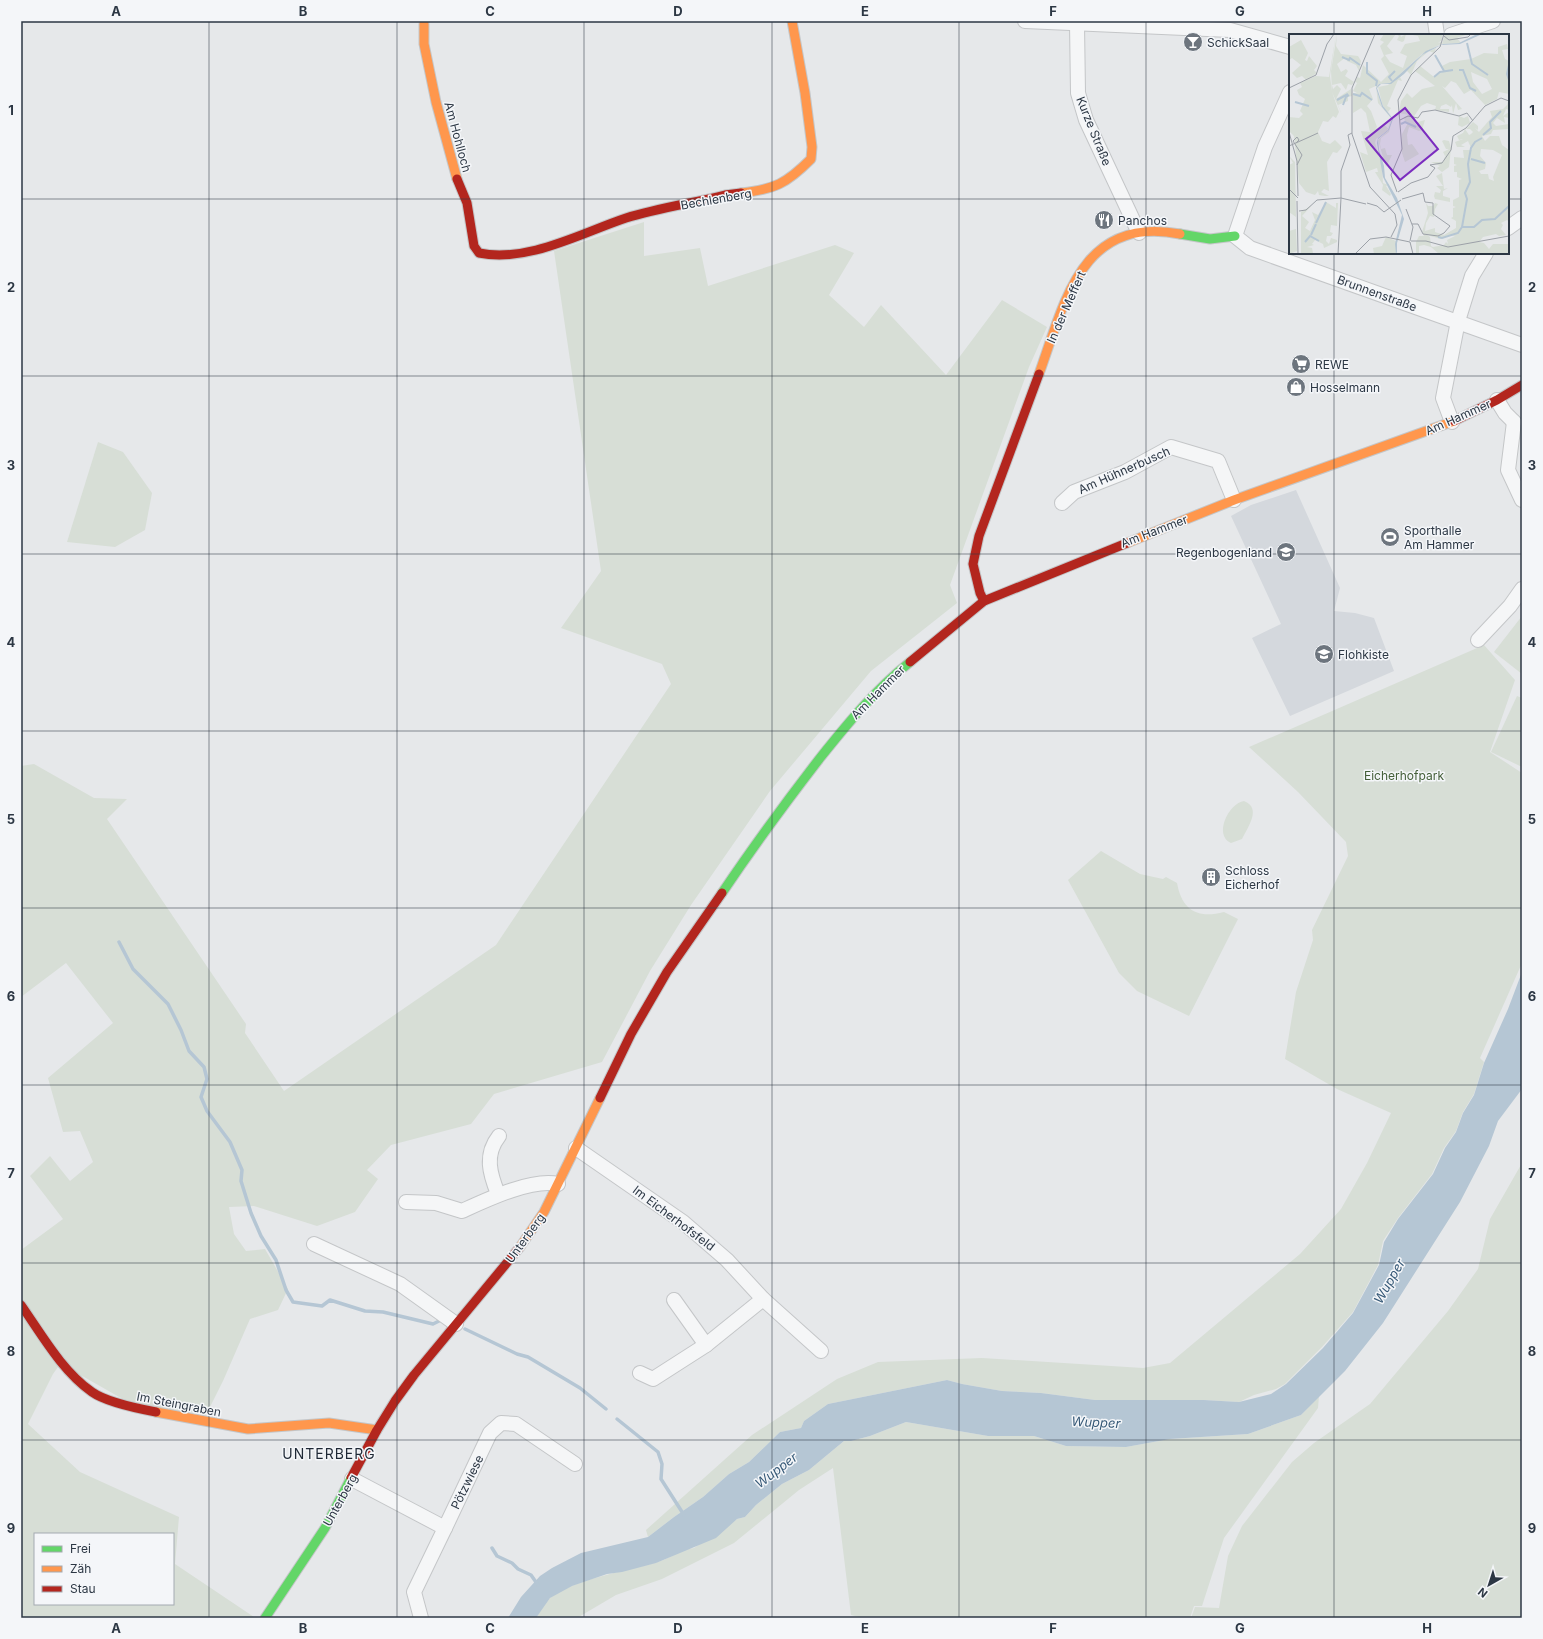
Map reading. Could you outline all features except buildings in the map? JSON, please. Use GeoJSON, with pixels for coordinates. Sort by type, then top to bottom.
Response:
{"type":"FeatureCollection","features":[{"type":"Feature","properties":{"kind":"main road","name":"Bechlenberg"},"geometry":{"type":"LineString","coordinates":[[479,253],[490,255],[511,254],[560,244],[627,218],[725,195],[766,190],[793,177],[811,159],[812,147],[805,93],[792,21]]}},
{"type":"Feature","properties":{"kind":"main road","name":"Am Hohlloch"},"geometry":{"type":"LineString","coordinates":[[424,24],[424,44],[436,102],[454,171],[467,204],[474,246],[479,253]]}},
{"type":"Feature","properties":{"kind":"main road","name":"In der Meffert"},"geometry":{"type":"LineString","coordinates":[[984,601],[980,592],[973,564],[979,536],[1061,313],[1076,279],[1085,264],[1099,251],[1118,240],[1139,233],[1155,231],[1211,239],[1235,236]]}},
{"type":"Feature","properties":{"kind":"main road","name":"Am Hammer"},"geometry":{"type":"LineString","coordinates":[[588,1123],[631,1034],[667,972],[766,827],[848,723],[888,679],[984,601],[1234,500],[1452,422],[1497,400],[1522,385]]}},
{"type":"Feature","properties":{"kind":"main road","name":"Unterberg"},"geometry":{"type":"LineString","coordinates":[[265,1618],[326,1528],[377,1430],[414,1374],[529,1236],[544,1212],[588,1123]]}},
{"type":"Feature","properties":{"kind":"main road","name":"Im Steingraben"},"geometry":{"type":"LineString","coordinates":[[21,1305],[64,1366],[93,1392],[133,1408],[248,1429],[329,1423],[377,1430]]}},
{"type":"Feature","properties":{"kind":"street"},"geometry":{"type":"LineString","coordinates":[[1025,21],[1077,24],[1122,24],[1230,30],[1289,47]]}},
{"type":"Feature","properties":{"kind":"street"},"geometry":{"type":"LineString","coordinates":[[1435,21],[1437,34]]}},
{"type":"Feature","properties":{"kind":"street"},"geometry":{"type":"LineString","coordinates":[[1454,34],[1493,21]]}},
{"type":"Feature","properties":{"kind":"street","name":"Kurze Straße"},"geometry":{"type":"LineString","coordinates":[[1077,24],[1078,93],[1086,120],[1139,233]]}},
{"type":"Feature","properties":{"kind":"street"},"geometry":{"type":"LineString","coordinates":[[1235,236],[1264,147],[1289,94]]}},
{"type":"Feature","properties":{"kind":"street","name":"Brunnenstraße"},"geometry":{"type":"LineString","coordinates":[[1235,236],[1250,248],[1522,344]]}},
{"type":"Feature","properties":{"kind":"street"},"geometry":{"type":"LineString","coordinates":[[1452,422],[1443,398],[1458,321],[1472,276],[1485,254]]}},
{"type":"Feature","properties":{"kind":"street","name":"Am Hammer"},"geometry":{"type":"LineString","coordinates":[[1497,400],[1505,413],[1518,422],[1508,470],[1522,500]]}},
{"type":"Feature","properties":{"kind":"street","name":"Am Hühnerbusch"},"geometry":{"type":"LineString","coordinates":[[1062,503],[1074,492],[1125,472],[1171,447],[1218,461],[1234,500]]}},
{"type":"Feature","properties":{"kind":"street"},"geometry":{"type":"LineString","coordinates":[[1478,640],[1510,606],[1522,589]]}},
{"type":"Feature","properties":{"kind":"street"},"geometry":{"type":"LineString","coordinates":[[498,1136],[491,1145],[489,1156],[491,1176],[498,1194]]}},
{"type":"Feature","properties":{"kind":"street","name":"Im Eicherhofsfeld"},"geometry":{"type":"LineString","coordinates":[[576,1148],[683,1222],[727,1260],[763,1299],[820,1352]]}},
{"type":"Feature","properties":{"kind":"street"},"geometry":{"type":"LineString","coordinates":[[406,1202],[436,1203],[462,1211],[498,1194],[548,1182],[558,1184]]}},
{"type":"Feature","properties":{"kind":"street"},"geometry":{"type":"LineString","coordinates":[[314,1244],[400,1284],[456,1324]]}},
{"type":"Feature","properties":{"kind":"street"},"geometry":{"type":"LineString","coordinates":[[640,1373],[653,1379],[706,1345],[763,1299]]}},
{"type":"Feature","properties":{"kind":"street"},"geometry":{"type":"LineString","coordinates":[[674,1300],[706,1345]]}},
{"type":"Feature","properties":{"kind":"street","name":"Pötzwiese"},"geometry":{"type":"LineString","coordinates":[[421,1618],[414,1592],[490,1433],[501,1423],[516,1424],[575,1464]]}},
{"type":"Feature","properties":{"kind":"street"},"geometry":{"type":"LineString","coordinates":[[352,1479],[444,1528]]}},
{"type":"Feature","properties":{"kind":"shaded area"},"geometry":{"type":"Polygon","coordinates":[[[1296,490],[1340,588],[1334,611],[1355,613],[1374,618],[1394,671],[1290,716],[1252,638],[1281,624],[1231,516],[1251,505],[1296,490]]]}},
{"type":"Feature","properties":{"kind":"green space"},"geometry":{"type":"Polygon","coordinates":[[[644,222],[644,256],[700,248],[708,286],[835,245],[854,253],[829,295],[864,327],[881,305],[946,375],[1002,300],[1047,327],[1029,367],[950,585],[957,603],[871,671],[770,791],[691,905],[650,971],[602,1062],[494,1094],[471,1124],[391,1145],[367,1170],[378,1179],[355,1212],[317,1226],[254,1206],[229,1207],[234,1234],[246,1251],[265,1249],[288,1289],[278,1310],[250,1319],[223,1381],[206,1415],[128,1402],[84,1377],[58,1367],[53,1374],[28,1424],[80,1472],[179,1517],[175,1564],[254,1618],[21,1618],[21,1250],[63,1219],[30,1176],[50,1156],[70,1181],[93,1162],[80,1131],[63,1132],[48,1078],[113,1023],[66,963],[21,997],[21,766],[34,764],[94,798],[127,799],[107,819],[246,1024],[245,1033],[284,1091],[496,945],[671,684],[662,664],[561,628],[601,571],[554,251],[644,222]]]}},
{"type":"Feature","properties":{"kind":"green space"},"geometry":{"type":"Polygon","coordinates":[[[98,442],[123,452],[152,493],[145,530],[115,547],[67,542],[98,442]]]}},
{"type":"Feature","properties":{"kind":"green space"},"geometry":{"type":"Polygon","coordinates":[[[1522,616],[1522,674],[1494,652],[1522,616]]]}},
{"type":"Feature","properties":{"kind":"green space","name":"Eicherhofpark"},"geometry":{"type":"Polygon","coordinates":[[[1484,645],[1515,680],[1490,752],[1522,773],[1522,963],[1480,1058],[1484,1062],[1474,1094],[1463,1112],[1456,1131],[1444,1148],[1432,1174],[1398,1218],[1383,1241],[1378,1265],[1353,1312],[1322,1347],[1285,1384],[1276,1389],[1254,1395],[1239,1402],[1204,1400],[1095,1400],[1041,1393],[1002,1391],[947,1380],[828,1404],[804,1421],[801,1428],[780,1432],[749,1462],[729,1474],[703,1497],[648,1537],[646,1530],[752,1435],[837,1379],[878,1362],[982,1358],[1143,1368],[1170,1363],[1300,1254],[1341,1209],[1367,1163],[1391,1113],[1337,1089],[1285,1059],[1296,992],[1313,940],[1312,930],[1348,856],[1346,842],[1298,792],[1249,747],[1484,645]]]}},
{"type":"Feature","properties":{"kind":"green space"},"geometry":{"type":"Polygon","coordinates":[[[1517,696],[1522,698],[1522,767],[1491,752],[1517,696]]]}},
{"type":"Feature","properties":{"kind":"green space"},"geometry":{"type":"Polygon","coordinates":[[[1244,801],[1252,808],[1252,818],[1242,839],[1231,843],[1226,839],[1223,833],[1225,820],[1233,807],[1244,801]]]}},
{"type":"Feature","properties":{"kind":"green space"},"geometry":{"type":"Polygon","coordinates":[[[1101,851],[1140,874],[1163,879],[1166,877],[1177,883],[1183,900],[1192,910],[1206,914],[1224,912],[1238,919],[1189,1016],[1137,991],[1119,973],[1068,880],[1101,851]]]}},
{"type":"Feature","properties":{"kind":"green space"},"geometry":{"type":"Polygon","coordinates":[[[1522,1163],[1522,1618],[1191,1618],[1195,1607],[1219,1608],[1228,1556],[1242,1526],[1292,1462],[1314,1443],[1370,1404],[1448,1311],[1478,1269],[1490,1219],[1522,1163]]]}},
{"type":"Feature","properties":{"kind":"green space"},"geometry":{"type":"Polygon","coordinates":[[[1319,1396],[1318,1408],[1224,1538],[1202,1606],[1194,1606],[1190,1618],[863,1618],[851,1615],[833,1468],[799,1490],[734,1543],[662,1579],[616,1595],[577,1618],[536,1618],[550,1598],[572,1586],[585,1581],[659,1562],[683,1551],[694,1548],[737,1519],[745,1517],[756,1505],[782,1484],[809,1470],[844,1441],[851,1441],[870,1436],[906,1422],[988,1436],[1034,1436],[1066,1446],[1126,1447],[1170,1439],[1248,1434],[1301,1415],[1319,1396]]]}},
{"type":"Feature","properties":{"kind":"water","name":"Wupper"},"geometry":{"type":"Polygon","coordinates":[[[1522,972],[1522,1089],[1498,1121],[1489,1146],[1460,1202],[1383,1323],[1345,1371],[1301,1415],[1248,1434],[1170,1439],[1126,1447],[1066,1446],[1034,1436],[988,1436],[906,1422],[870,1436],[851,1441],[844,1441],[809,1470],[782,1484],[756,1505],[745,1517],[737,1519],[716,1538],[656,1563],[622,1572],[607,1574],[572,1586],[550,1598],[536,1618],[508,1618],[521,1597],[540,1576],[581,1553],[648,1537],[703,1497],[729,1474],[749,1462],[780,1432],[801,1428],[804,1421],[828,1404],[947,1380],[1002,1391],[1041,1393],[1095,1400],[1204,1400],[1239,1402],[1271,1394],[1286,1384],[1323,1348],[1353,1313],[1379,1265],[1384,1242],[1398,1219],[1433,1174],[1445,1148],[1456,1132],[1463,1113],[1474,1095],[1484,1063],[1508,1009],[1522,972]]]}},
{"type":"Feature","properties":{"kind":"waterway"},"geometry":{"type":"LineString","coordinates":[[119,942],[133,969],[168,1004],[181,1030],[189,1051],[204,1067],[207,1079],[201,1097],[207,1111],[230,1142],[242,1170],[241,1181],[251,1213],[261,1236],[276,1260],[286,1290],[293,1302],[322,1306],[330,1300],[365,1311],[383,1312],[433,1324],[443,1319]]}},
{"type":"Feature","properties":{"kind":"waterway"},"geometry":{"type":"LineString","coordinates":[[465,1329],[517,1354],[528,1357],[580,1388],[606,1409]]}},
{"type":"Feature","properties":{"kind":"waterway"},"geometry":{"type":"LineString","coordinates":[[617,1419],[658,1452],[662,1464],[661,1479],[684,1515]]}},
{"type":"Feature","properties":{"kind":"waterway"},"geometry":{"type":"LineString","coordinates":[[492,1548],[497,1556],[512,1563],[518,1569],[531,1575],[538,1585]]}},
{"type":"Feature","properties":{"kind":"traffic: fast"},"geometry":{"type":"LineString","coordinates":[[1180,234],[1210,239],[1235,236]]}},
{"type":"Feature","properties":{"kind":"traffic: fast"},"geometry":{"type":"LineString","coordinates":[[722,893],[770,825],[830,745],[874,695],[910,662]]}},
{"type":"Feature","properties":{"kind":"traffic: fast"},"geometry":{"type":"LineString","coordinates":[[265,1618],[325,1528],[351,1478]]}},
{"type":"Feature","properties":{"kind":"traffic: slow"},"geometry":{"type":"LineString","coordinates":[[741,193],[763,190],[779,184],[787,180],[811,159],[812,147],[805,93],[792,21]]}},
{"type":"Feature","properties":{"kind":"traffic: slow"},"geometry":{"type":"LineString","coordinates":[[424,24],[424,44],[436,102],[457,179]]}},
{"type":"Feature","properties":{"kind":"traffic: slow"},"geometry":{"type":"LineString","coordinates":[[1039,374],[1058,319],[1069,293],[1082,270],[1099,251],[1120,238],[1147,232],[1180,234]]}},
{"type":"Feature","properties":{"kind":"traffic: slow"},"geometry":{"type":"LineString","coordinates":[[1127,543],[1234,500],[1454,421]]}},
{"type":"Feature","properties":{"kind":"traffic: slow"},"geometry":{"type":"LineString","coordinates":[[520,1247],[544,1212],[600,1098]]}},
{"type":"Feature","properties":{"kind":"traffic: slow"},"geometry":{"type":"LineString","coordinates":[[156,1412],[248,1429],[329,1423],[377,1430]]}},
{"type":"Feature","properties":{"kind":"traffic: jam"},"geometry":{"type":"LineString","coordinates":[[457,179],[467,203],[474,246],[479,253],[498,255],[516,254],[554,245],[638,214],[725,195],[741,193]]}},
{"type":"Feature","properties":{"kind":"traffic: jam"},"geometry":{"type":"LineString","coordinates":[[984,601],[980,593],[973,564],[979,536],[1039,374]]}},
{"type":"Feature","properties":{"kind":"traffic: jam"},"geometry":{"type":"LineString","coordinates":[[1454,421],[1497,400],[1522,385]]}},
{"type":"Feature","properties":{"kind":"traffic: jam"},"geometry":{"type":"LineString","coordinates":[[910,662],[984,601],[1127,543]]}},
{"type":"Feature","properties":{"kind":"traffic: jam"},"geometry":{"type":"LineString","coordinates":[[600,1098],[631,1034],[667,972],[722,893]]}},
{"type":"Feature","properties":{"kind":"traffic: jam"},"geometry":{"type":"LineString","coordinates":[[351,1478],[377,1430],[395,1401],[414,1375],[520,1247]]}},
{"type":"Feature","properties":{"kind":"traffic: jam"},"geometry":{"type":"LineString","coordinates":[[21,1305],[53,1352],[71,1374],[92,1392],[98,1396],[123,1405],[156,1412]]}},
{"type":"Feature","properties":{"kind":"place","name":"SchickSaal"},"geometry":{"type":"Point","coordinates":[1193,42]}},
{"type":"Feature","properties":{"kind":"place","name":"Panchos"},"geometry":{"type":"Point","coordinates":[1104,220]}},
{"type":"Feature","properties":{"kind":"place","name":"REWE"},"geometry":{"type":"Point","coordinates":[1301,364]}},
{"type":"Feature","properties":{"kind":"place","name":"Hosselmann"},"geometry":{"type":"Point","coordinates":[1296,387]}},
{"type":"Feature","properties":{"kind":"place","name":"Sporthalle Am Hammer"},"geometry":{"type":"Point","coordinates":[1390,537]}},
{"type":"Feature","properties":{"kind":"place","name":"Regenbogenland"},"geometry":{"type":"Point","coordinates":[1286,552]}},
{"type":"Feature","properties":{"kind":"place","name":"Flohkiste"},"geometry":{"type":"Point","coordinates":[1324,654]}},
{"type":"Feature","properties":{"kind":"place","name":"Schloss Eicherhof"},"geometry":{"type":"Point","coordinates":[1211,877]}},
{"type":"Feature","properties":{"kind":"district","name":"UNTERBERG"},"geometry":{"type":"Point","coordinates":[329,1453]}}]}
